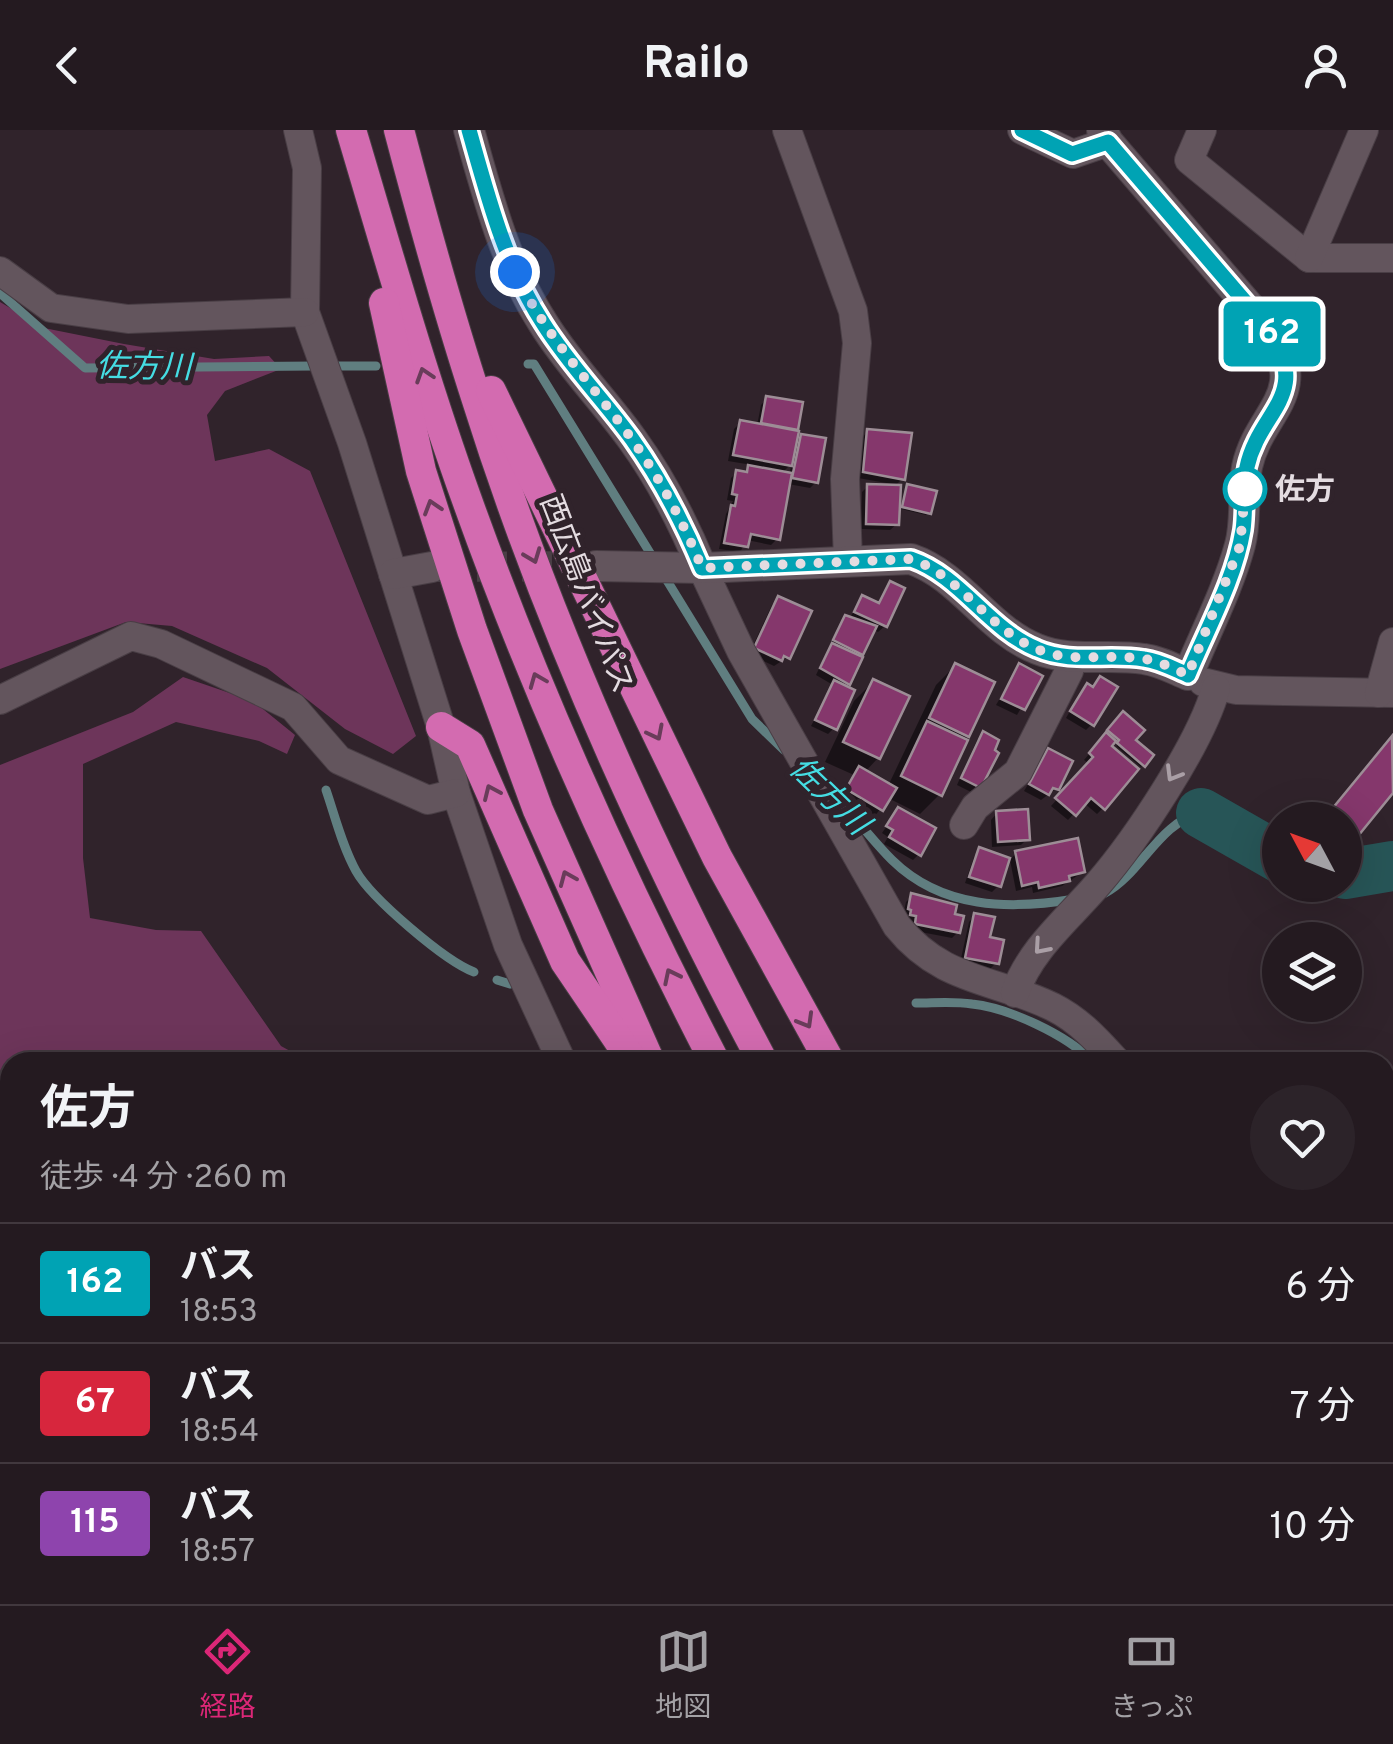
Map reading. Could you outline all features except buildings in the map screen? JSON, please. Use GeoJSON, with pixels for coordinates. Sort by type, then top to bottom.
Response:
{"type":"FeatureCollection","features":[{"type":"Feature","properties":{"kind":"highway"},"geometry":{"type":"LineString","coordinates":[[348,130],[421,470],[466,612],[538,810],[646,1052]]}},
{"type":"Feature","properties":{"kind":"highway"},"geometry":{"type":"LineString","coordinates":[[348,130],[425,378],[513,622],[615,861],[710,1052]]}},
{"type":"Feature","properties":{"kind":"highway","name":"西広島バイパス"},"geometry":{"type":"LineString","coordinates":[[399,130],[478,403],[576,665],[677,893],[758,1052]]}},
{"type":"Feature","properties":{"kind":"highway"},"geometry":{"type":"LineString","coordinates":[[417,197],[450,300],[481,370],[718,857],[825,1052]]}},
{"type":"Feature","properties":{"kind":"highway"},"geometry":{"type":"LineString","coordinates":[[441,728],[470,745],[565,961],[627,1052]]}},
{"type":"Feature","properties":{"kind":"street"},"geometry":{"type":"LineString","coordinates":[[298,130],[307,168],[305,312],[394,574],[441,728],[456,793],[508,945],[557,1052]]}},
{"type":"Feature","properties":{"kind":"street"},"geometry":{"type":"LineString","coordinates":[[469,130],[493,215],[524,290],[544,326],[650,464],[677,512],[741,652],[897,926],[940,966],[1071,1018],[1107,1052]]}},
{"type":"Feature","properties":{"kind":"street"},"geometry":{"type":"LineString","coordinates":[[787,130],[853,312],[857,343],[846,479],[848,560]]}},
{"type":"Feature","properties":{"kind":"street"},"geometry":{"type":"LineString","coordinates":[[1022,130],[1072,154],[1105,136],[1282,350],[1285,391],[1247,468],[1243,529],[1234,562],[1188,675]]}},
{"type":"Feature","properties":{"kind":"street"},"geometry":{"type":"LineString","coordinates":[[1202,130],[1189,160],[1309,258],[1393,258]]}},
{"type":"Feature","properties":{"kind":"street"},"geometry":{"type":"LineString","coordinates":[[1309,258],[1364,130]]}},
{"type":"Feature","properties":{"kind":"street"},"geometry":{"type":"LineString","coordinates":[[0,271],[51,308],[128,319],[305,312]]}},
{"type":"Feature","properties":{"kind":"street"},"geometry":{"type":"LineString","coordinates":[[596,566],[702,568],[894,558],[928,565],[1031,647],[1051,655],[1144,659],[1216,688],[1386,693],[1393,642]]}},
{"type":"Feature","properties":{"kind":"street"},"geometry":{"type":"LineString","coordinates":[[394,574],[432,567]]}},
{"type":"Feature","properties":{"kind":"street"},"geometry":{"type":"LineString","coordinates":[[0,700],[131,636],[177,652],[292,707],[339,760],[428,800],[456,793]]}},
{"type":"Feature","properties":{"kind":"street"},"geometry":{"type":"LineString","coordinates":[[964,825],[974,807],[1018,772],[1069,671],[1072,657]]}},
{"type":"Feature","properties":{"kind":"street"},"geometry":{"type":"LineString","coordinates":[[1015,993],[1029,962],[1127,848],[1199,732],[1216,688]]}},
{"type":"Feature","properties":{"kind":"shaded area"},"geometry":{"type":"Polygon","coordinates":[[[0,302],[44,328],[214,359],[269,356],[281,369],[225,391],[207,415],[215,461],[269,449],[310,471],[416,736],[393,754],[345,729],[267,668],[172,626],[126,622],[0,669],[0,302]]]}},
{"type":"Feature","properties":{"kind":"shaded area"},"geometry":{"type":"Polygon","coordinates":[[[183,677],[253,701],[295,735],[287,754],[259,741],[176,722],[83,764],[83,858],[90,918],[156,930],[201,931],[281,1046],[292,1052],[0,1052],[0,765],[133,712],[183,677]]]}},
{"type":"Feature","properties":{"kind":"waterway","name":"佐方川"},"geometry":{"type":"LineString","coordinates":[[0,293],[85,368],[315,366]]}},
{"type":"Feature","properties":{"kind":"waterway","name":"佐方川"},"geometry":{"type":"LineString","coordinates":[[528,364],[534,364],[655,561]]}},
{"type":"Feature","properties":{"kind":"waterway","name":"佐方川"},"geometry":{"type":"LineString","coordinates":[[339,366],[376,366]]}},
{"type":"Feature","properties":{"kind":"waterway","name":"佐方川"},"geometry":{"type":"LineString","coordinates":[[663,574],[752,719],[784,750]]}},
{"type":"Feature","properties":{"kind":"waterway"},"geometry":{"type":"LineString","coordinates":[[326,790],[347,851],[364,883],[428,942],[474,972]]}},
{"type":"Feature","properties":{"kind":"waterway","name":"佐方川"},"geometry":{"type":"LineString","coordinates":[[839,802],[892,860],[932,888],[954,897],[1001,904],[1075,899]]}},
{"type":"Feature","properties":{"kind":"waterway","name":"佐方川"},"geometry":{"type":"LineString","coordinates":[[1105,893],[1129,874],[1173,827],[1201,813]]}},
{"type":"Feature","properties":{"kind":"waterway","name":"佐方川"},"geometry":{"type":"LineString","coordinates":[[1201,813],[1262,848]]}},
{"type":"Feature","properties":{"kind":"waterway","name":"佐方川"},"geometry":{"type":"LineString","coordinates":[[1362,871],[1393,866]]}},
{"type":"Feature","properties":{"kind":"waterway"},"geometry":{"type":"LineString","coordinates":[[497,980],[510,984]]}},
{"type":"Feature","properties":{"kind":"waterway"},"geometry":{"type":"LineString","coordinates":[[916,1003],[965,1003],[1003,1011],[1037,1024],[1082,1052]]}},
{"type":"Feature","properties":{"kind":"tunnel"},"geometry":{"type":"LineString","coordinates":[[432,567],[596,566]]}},
{"type":"Feature","properties":{"kind":"bus line","name":"162"},"geometry":{"type":"LineString","coordinates":[[469,130],[493,215],[524,290],[544,326],[650,464],[702,568],[911,559],[942,574],[1031,647],[1051,655],[1144,659],[1188,675],[1240,546],[1251,456],[1285,391],[1282,350],[1271,332],[1108,142],[1072,154],[1022,130]]}},
{"type":"Feature","properties":{"kind":"place","name":"佐方"},"geometry":{"type":"Point","coordinates":[1245,489]}},
{"type":"Feature","properties":{"kind":"route"},"geometry":{"type":"LineString","coordinates":[[515,272],[544,326],[650,464],[702,568],[911,559],[942,574],[1031,647],[1051,655],[1144,659],[1188,675],[1240,546],[1246,481],[1245,489]]}}]}
